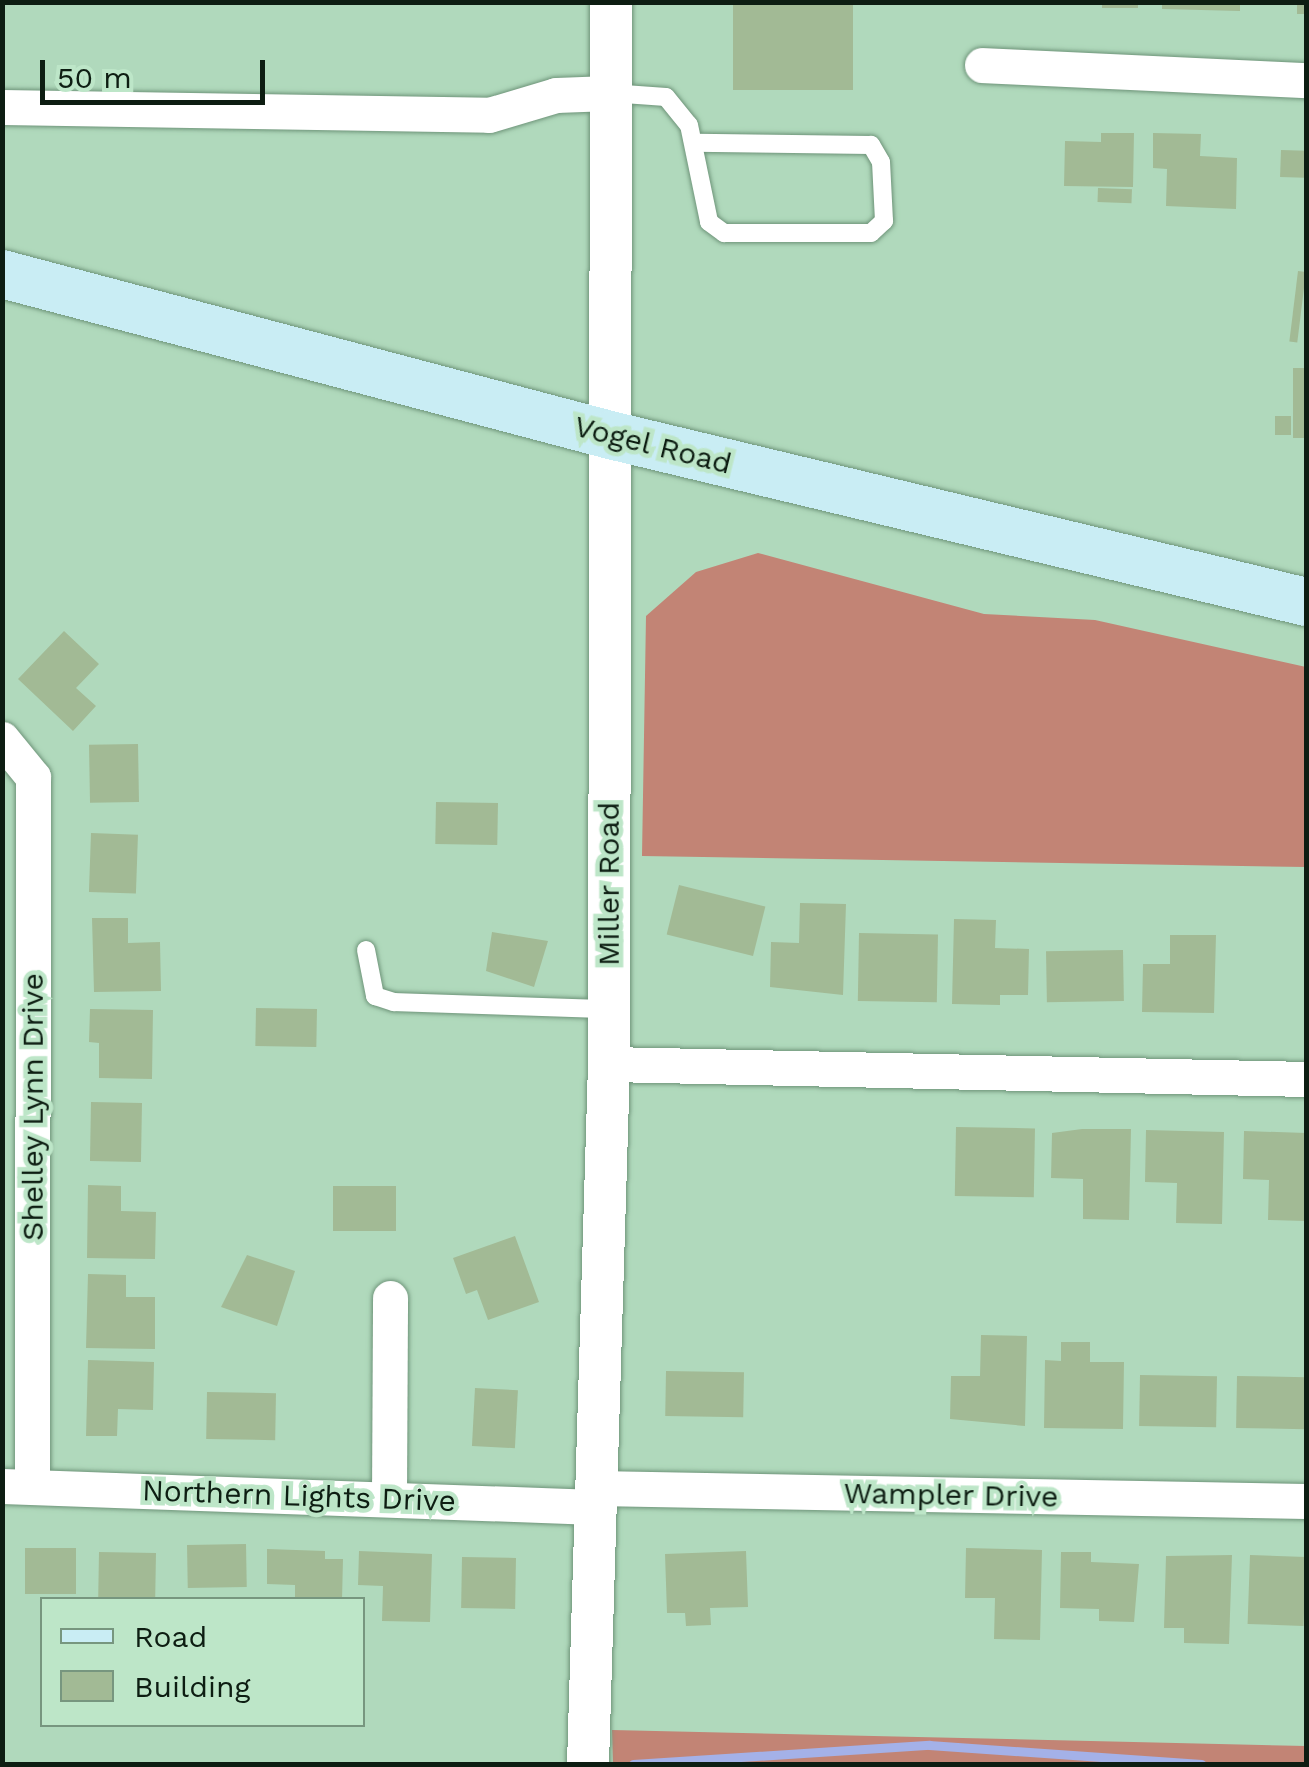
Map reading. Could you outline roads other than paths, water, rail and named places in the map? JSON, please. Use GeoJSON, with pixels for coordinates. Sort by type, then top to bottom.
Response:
{"type":"FeatureCollection","features":[{"type":"Feature","properties":{"kind":"main road","name":"Vogel Road"},"geometry":{"type":"LineString","coordinates":[[2,274],[610,435],[1306,602]]}},
{"type":"Feature","properties":{"kind":"street","name":"Miller Road"},"geometry":{"type":"LineString","coordinates":[[588,1764],[609,1064],[611,2]]}},
{"type":"Feature","properties":{"kind":"street"},"geometry":{"type":"LineString","coordinates":[[982,65],[1306,80]]}},
{"type":"Feature","properties":{"kind":"street"},"geometry":{"type":"LineString","coordinates":[[2,106],[489,115],[556,95],[609,93]]}},
{"type":"Feature","properties":{"kind":"street","name":"Shelley Lynn Drive"},"geometry":{"type":"LineString","coordinates":[[2,739],[33,777],[18,1074],[17,1486]]}},
{"type":"Feature","properties":{"kind":"street"},"geometry":{"type":"LineString","coordinates":[[609,1064],[1306,1080]]}},
{"type":"Feature","properties":{"kind":"street"},"geometry":{"type":"LineString","coordinates":[[389,1498],[390,1298]]}},
{"type":"Feature","properties":{"kind":"street","name":"Northern Lights Drive"},"geometry":{"type":"LineString","coordinates":[[17,1486],[389,1498],[596,1498]]}},
{"type":"Feature","properties":{"kind":"street","name":"Wampler Drive"},"geometry":{"type":"LineString","coordinates":[[596,1498],[1306,1501]]}},
{"type":"Feature","properties":{"kind":"lane"},"geometry":{"type":"LineString","coordinates":[[609,93],[666,97],[695,143],[710,222],[724,233],[871,233],[884,221],[880,162],[872,145],[695,143]]}},
{"type":"Feature","properties":{"kind":"lane"},"geometry":{"type":"LineString","coordinates":[[366,950],[375,996],[394,1002],[609,1008]]}},
{"type":"Feature","properties":{"kind":"waterway"},"geometry":{"type":"LineString","coordinates":[[633,1764],[929,1745],[1201,1764]]}}]}
